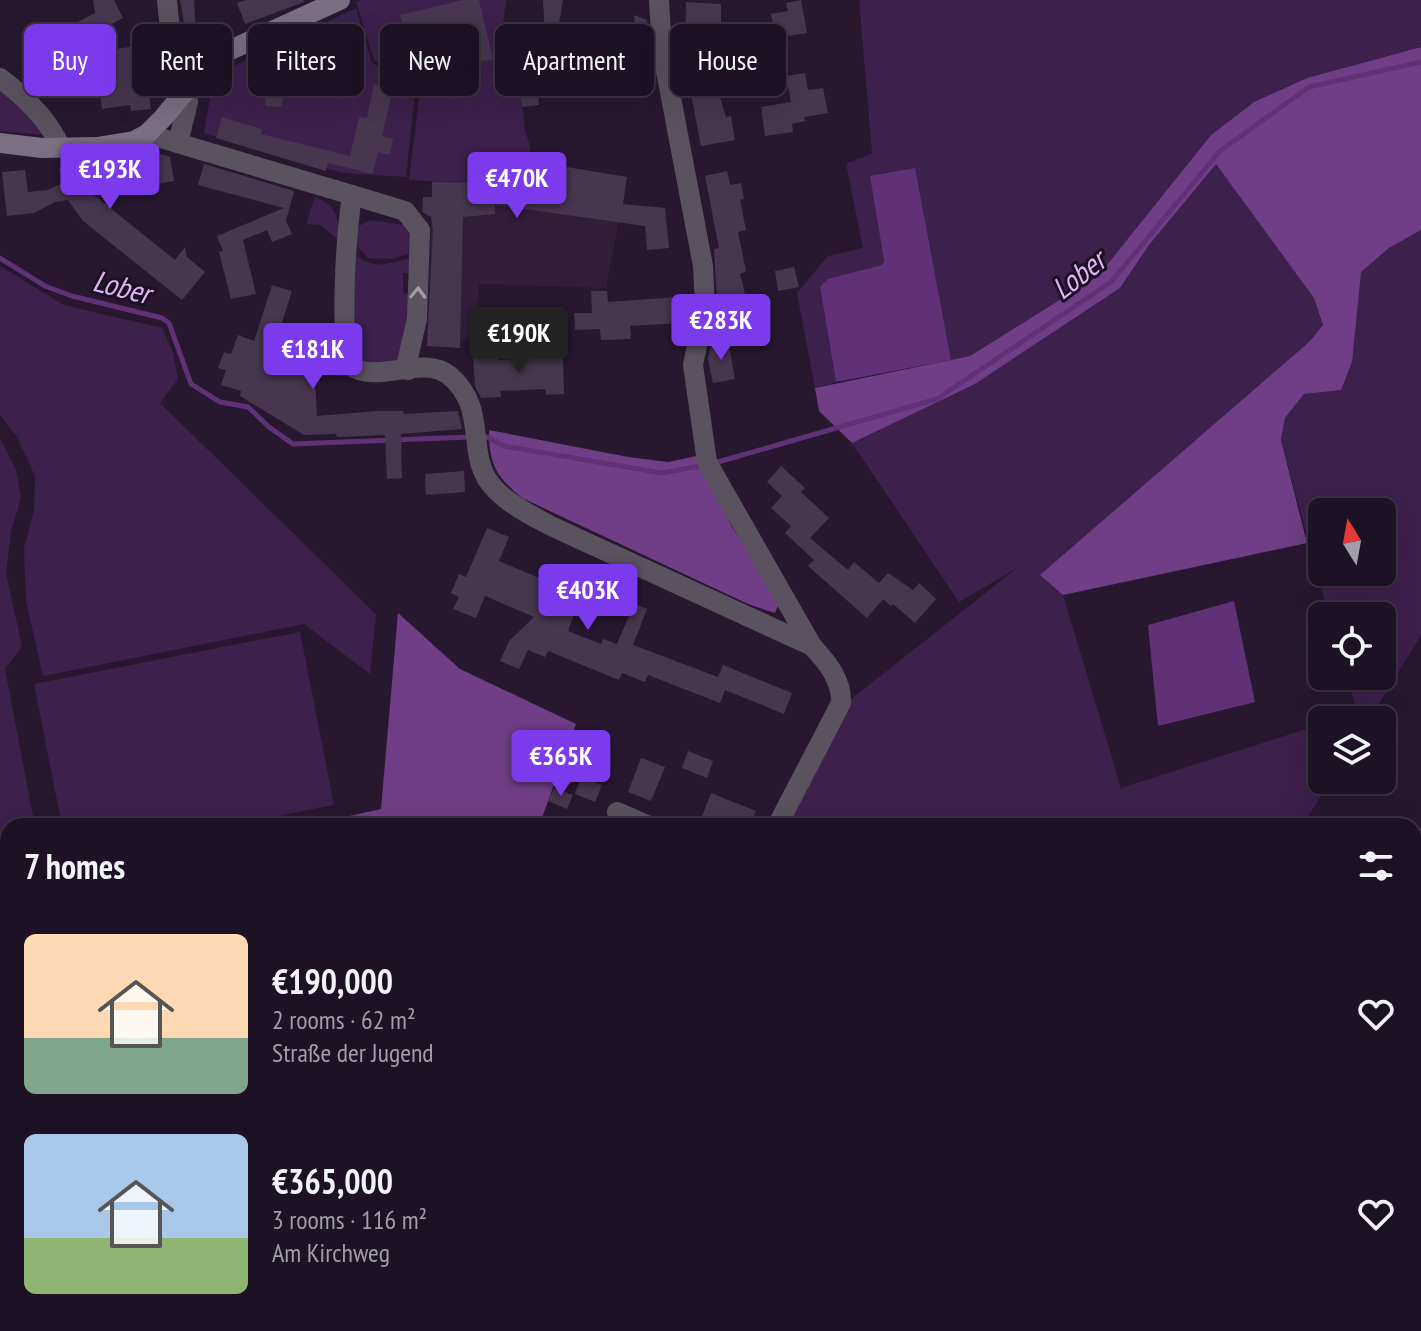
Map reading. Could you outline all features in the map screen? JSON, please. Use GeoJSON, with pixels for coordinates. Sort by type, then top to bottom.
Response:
{"type":"FeatureCollection","features":[{"type":"Feature","properties":{"kind":"street"},"geometry":{"type":"LineString","coordinates":[[167,0],[171,24]]}},
{"type":"Feature","properties":{"kind":"street"},"geometry":{"type":"LineString","coordinates":[[232,49],[340,0]]}},
{"type":"Feature","properties":{"kind":"street"},"geometry":{"type":"LineString","coordinates":[[659,0],[662,50],[703,266],[705,307],[693,365],[707,462],[841,691],[841,703],[781,818]]}},
{"type":"Feature","properties":{"kind":"street"},"geometry":{"type":"LineString","coordinates":[[0,78],[52,131],[60,147]]}},
{"type":"Feature","properties":{"kind":"street"},"geometry":{"type":"LineString","coordinates":[[0,143],[60,147],[119,144],[147,134],[181,96],[188,102],[178,143]]}},
{"type":"Feature","properties":{"kind":"street"},"geometry":{"type":"LineString","coordinates":[[147,134],[405,211],[420,230],[417,319],[408,370]]}},
{"type":"Feature","properties":{"kind":"street"},"geometry":{"type":"LineString","coordinates":[[352,195],[346,295],[349,365],[360,373],[433,369],[446,373],[458,384],[473,412],[486,477],[515,505],[551,526],[812,646]]}},
{"type":"Feature","properties":{"kind":"street"},"geometry":{"type":"LineString","coordinates":[[617,812],[631,818]]}},
{"type":"Feature","properties":{"kind":"shaded area"},"geometry":{"type":"Polygon","coordinates":[[[506,0],[503,24],[495,24],[495,96],[521,96],[530,146],[528,161],[476,152],[469,193],[463,183],[409,180],[419,96],[479,96],[479,24],[380,24],[380,63],[374,60],[356,2],[506,0]]]}},
{"type":"Feature","properties":{"kind":"shaded area"},"geometry":{"type":"Polygon","coordinates":[[[859,0],[1421,0],[1421,47],[1307,78],[1254,102],[1211,135],[1098,276],[970,356],[951,360],[914,168],[882,265],[820,287],[836,382],[815,388],[797,293],[828,256],[863,248],[846,164],[872,153],[859,0]]]}},
{"type":"Feature","properties":{"kind":"shaded area"},"geometry":{"type":"Polygon","coordinates":[[[356,8],[361,24],[322,24],[356,8]]]}},
{"type":"Feature","properties":{"kind":"shaded area"},"geometry":{"type":"Polygon","coordinates":[[[364,36],[372,63],[380,67],[380,96],[415,96],[406,177],[344,173],[204,133],[210,96],[232,96],[232,67],[248,59],[248,96],[364,96],[364,36]]]}},
{"type":"Feature","properties":{"kind":"shaded area"},"geometry":{"type":"Polygon","coordinates":[[[1421,47],[1421,230],[1389,248],[1361,272],[1352,362],[1341,390],[1304,394],[1285,418],[1281,440],[1307,543],[1063,595],[1040,575],[1309,342],[1323,325],[1314,298],[1216,164],[1149,245],[1120,288],[975,384],[852,443],[819,411],[815,388],[970,356],[1098,276],[1211,135],[1254,102],[1307,78],[1421,47]]]}},
{"type":"Feature","properties":{"kind":"shaded area"},"geometry":{"type":"Polygon","coordinates":[[[0,86],[24,108],[44,135],[0,131],[0,86]]]}},
{"type":"Feature","properties":{"kind":"shaded area"},"geometry":{"type":"Polygon","coordinates":[[[476,152],[627,177],[606,288],[479,284],[474,340],[427,339],[432,182],[463,183],[476,152]]]}},
{"type":"Feature","properties":{"kind":"shaded area"},"geometry":{"type":"Polygon","coordinates":[[[1216,163],[1314,298],[1323,325],[1309,342],[1041,575],[1063,595],[1121,788],[1308,728],[1308,794],[1322,794],[1307,818],[790,818],[845,704],[1017,568],[959,602],[852,443],[975,384],[1120,288],[1149,245],[1216,163]]]}},
{"type":"Feature","properties":{"kind":"shaded area"},"geometry":{"type":"Polygon","coordinates":[[[915,168],[951,360],[836,382],[820,287],[828,279],[882,265],[884,260],[870,176],[915,168]]]}},
{"type":"Feature","properties":{"kind":"shaded area"},"geometry":{"type":"Polygon","coordinates":[[[315,197],[328,204],[335,213],[338,239],[320,225],[306,224],[315,197]]]}},
{"type":"Feature","properties":{"kind":"shaded area"},"geometry":{"type":"Polygon","coordinates":[[[370,220],[405,225],[410,231],[411,253],[392,259],[368,258],[354,243],[357,227],[370,220]]]}},
{"type":"Feature","properties":{"kind":"shaded area"},"geometry":{"type":"Polygon","coordinates":[[[1421,230],[1421,635],[1396,676],[1396,602],[1325,602],[1321,586],[1396,586],[1396,498],[1308,498],[1308,539],[1281,440],[1285,418],[1304,394],[1341,390],[1361,272],[1389,248],[1421,230]]]}},
{"type":"Feature","properties":{"kind":"shaded area"},"geometry":{"type":"Polygon","coordinates":[[[352,250],[371,264],[387,264],[411,257],[411,273],[403,273],[403,293],[411,294],[408,330],[396,362],[361,365],[354,352],[360,351],[360,327],[353,327],[352,250]]]}},
{"type":"Feature","properties":{"kind":"shaded area"},"geometry":{"type":"Polygon","coordinates":[[[0,266],[64,305],[162,328],[173,352],[178,379],[160,403],[376,614],[370,674],[304,624],[43,676],[26,601],[24,548],[34,510],[35,476],[17,437],[0,415],[0,266]]]}},
{"type":"Feature","properties":{"kind":"shaded area"},"geometry":{"type":"Polygon","coordinates":[[[489,430],[668,462],[697,456],[732,527],[770,586],[778,606],[775,613],[748,604],[522,498],[496,469],[490,452],[489,430]]]}},
{"type":"Feature","properties":{"kind":"shaded area"},"geometry":{"type":"Polygon","coordinates":[[[0,438],[16,470],[21,498],[11,531],[6,573],[22,646],[5,669],[33,818],[0,818],[0,438]]]}},
{"type":"Feature","properties":{"kind":"shaded area"},"geometry":{"type":"Polygon","coordinates":[[[1234,601],[1255,702],[1158,726],[1148,625],[1234,601]]]}},
{"type":"Feature","properties":{"kind":"shaded area"},"geometry":{"type":"Polygon","coordinates":[[[398,613],[460,669],[576,724],[542,818],[340,818],[381,809],[398,613]]]}},
{"type":"Feature","properties":{"kind":"shaded area"},"geometry":{"type":"Polygon","coordinates":[[[300,632],[334,805],[268,818],[60,818],[34,684],[300,632]]]}},
{"type":"Feature","properties":{"kind":"shaded area"},"geometry":{"type":"Polygon","coordinates":[[[1351,690],[1387,690],[1378,706],[1355,706],[1351,690]]]}},
{"type":"Feature","properties":{"kind":"building"},"geometry":{"type":"Polygon","coordinates":[[[93,0],[114,0],[123,18],[112,24],[74,24],[95,13],[93,0]]]}},
{"type":"Feature","properties":{"kind":"building"},"geometry":{"type":"Polygon","coordinates":[[[180,0],[194,0],[196,24],[184,24],[180,0]]]}},
{"type":"Feature","properties":{"kind":"building"},"geometry":{"type":"Polygon","coordinates":[[[246,0],[304,2],[245,24],[237,3],[246,0]]]}},
{"type":"Feature","properties":{"kind":"building"},"geometry":{"type":"Polygon","coordinates":[[[463,0],[479,0],[493,59],[479,62],[479,24],[402,24],[400,15],[463,0]]]}},
{"type":"Feature","properties":{"kind":"building"},"geometry":{"type":"Polygon","coordinates":[[[543,0],[563,0],[559,24],[544,24],[543,0]]]}},
{"type":"Feature","properties":{"kind":"building"},"geometry":{"type":"Polygon","coordinates":[[[801,0],[807,33],[786,36],[786,24],[773,24],[771,14],[788,11],[786,3],[801,0]]]}},
{"type":"Feature","properties":{"kind":"building"},"geometry":{"type":"Polygon","coordinates":[[[686,2],[721,4],[721,24],[685,24],[686,2]]]}},
{"type":"Feature","properties":{"kind":"building"},"geometry":{"type":"Polygon","coordinates":[[[634,15],[647,20],[647,24],[635,24],[634,15]]]}},
{"type":"Feature","properties":{"kind":"building"},"geometry":{"type":"Polygon","coordinates":[[[132,47],[132,96],[149,96],[151,109],[131,111],[130,105],[102,109],[100,96],[116,96],[116,49],[132,47]]]}},
{"type":"Feature","properties":{"kind":"building"},"geometry":{"type":"Polygon","coordinates":[[[805,73],[808,90],[823,88],[828,113],[804,117],[805,121],[792,124],[793,132],[765,136],[761,107],[791,102],[786,76],[805,73]]]}},
{"type":"Feature","properties":{"kind":"building"},"geometry":{"type":"Polygon","coordinates":[[[374,84],[380,85],[380,96],[391,96],[382,136],[393,139],[390,155],[378,152],[373,174],[328,163],[326,171],[216,138],[222,117],[262,129],[261,134],[350,156],[359,117],[367,118],[374,84]]]}},
{"type":"Feature","properties":{"kind":"building"},"geometry":{"type":"Polygon","coordinates":[[[265,96],[282,96],[282,107],[265,106],[265,96]]]}},
{"type":"Feature","properties":{"kind":"building"},"geometry":{"type":"Polygon","coordinates":[[[521,96],[538,96],[539,105],[522,107],[521,96]]]}},
{"type":"Feature","properties":{"kind":"building"},"geometry":{"type":"Polygon","coordinates":[[[691,96],[720,96],[726,117],[731,116],[735,140],[701,146],[691,96]]]}},
{"type":"Feature","properties":{"kind":"building"},"geometry":{"type":"Polygon","coordinates":[[[476,152],[627,177],[623,204],[665,208],[669,248],[647,250],[645,226],[495,205],[495,214],[463,217],[460,348],[427,346],[433,230],[431,217],[422,212],[423,197],[432,197],[432,182],[471,183],[476,152]]]}},
{"type":"Feature","properties":{"kind":"building"},"geometry":{"type":"Polygon","coordinates":[[[157,153],[170,157],[174,181],[94,195],[175,260],[185,247],[187,257],[205,272],[182,300],[83,221],[68,200],[55,202],[34,213],[7,216],[2,172],[25,170],[28,192],[47,190],[63,183],[59,169],[157,153]]]}},
{"type":"Feature","properties":{"kind":"building"},"geometry":{"type":"Polygon","coordinates":[[[204,164],[294,191],[286,221],[292,234],[272,242],[267,230],[243,240],[256,294],[231,299],[219,252],[223,251],[217,236],[284,208],[198,185],[204,164]]]}},
{"type":"Feature","properties":{"kind":"building"},"geometry":{"type":"Polygon","coordinates":[[[727,171],[730,185],[741,183],[744,199],[740,200],[746,230],[738,232],[746,271],[740,274],[753,327],[719,333],[714,249],[719,248],[705,176],[727,171]]]}},
{"type":"Feature","properties":{"kind":"building"},"geometry":{"type":"Polygon","coordinates":[[[794,267],[799,287],[778,291],[775,271],[794,267]]]}},
{"type":"Feature","properties":{"kind":"building"},"geometry":{"type":"Polygon","coordinates":[[[272,285],[292,291],[275,344],[287,348],[281,364],[314,361],[317,416],[378,411],[403,411],[404,414],[458,411],[462,429],[401,434],[402,478],[387,479],[385,435],[304,435],[240,396],[241,391],[221,385],[226,370],[218,368],[224,352],[231,354],[238,335],[254,341],[272,285]]]}},
{"type":"Feature","properties":{"kind":"building"},"geometry":{"type":"Polygon","coordinates":[[[591,291],[607,291],[608,302],[679,297],[680,323],[630,326],[631,339],[601,340],[600,329],[575,330],[574,313],[592,313],[591,291]]]}},
{"type":"Feature","properties":{"kind":"building"},"geometry":{"type":"Polygon","coordinates":[[[728,340],[735,379],[713,383],[708,359],[711,343],[728,340]]]}},
{"type":"Feature","properties":{"kind":"building"},"geometry":{"type":"Polygon","coordinates":[[[563,353],[564,394],[546,395],[545,389],[500,391],[501,397],[481,398],[475,386],[473,357],[498,356],[498,360],[540,358],[540,354],[563,353]]]}},
{"type":"Feature","properties":{"kind":"building"},"geometry":{"type":"Polygon","coordinates":[[[781,466],[805,488],[801,492],[829,518],[810,538],[848,570],[854,562],[879,583],[888,573],[913,590],[919,583],[936,599],[915,623],[883,599],[867,618],[808,566],[814,560],[785,533],[791,526],[771,508],[782,496],[767,482],[781,466]]]}},
{"type":"Feature","properties":{"kind":"building"},"geometry":{"type":"Polygon","coordinates":[[[464,471],[465,492],[426,495],[425,474],[464,471]]]}},
{"type":"Feature","properties":{"kind":"building"},"geometry":{"type":"Polygon","coordinates":[[[487,528],[509,537],[499,561],[581,596],[568,631],[601,644],[603,639],[617,644],[634,604],[647,609],[633,645],[718,677],[723,665],[792,693],[784,714],[725,690],[720,703],[648,675],[645,682],[622,673],[619,680],[548,651],[545,657],[528,650],[519,669],[500,661],[509,641],[534,617],[485,596],[476,618],[453,609],[459,597],[451,593],[459,574],[466,577],[487,528]]]}},
{"type":"Feature","properties":{"kind":"building"},"geometry":{"type":"Polygon","coordinates":[[[688,751],[713,761],[707,778],[682,768],[688,751]]]}},
{"type":"Feature","properties":{"kind":"building"},"geometry":{"type":"Polygon","coordinates":[[[641,758],[665,767],[651,801],[628,792],[641,758]]]}},
{"type":"Feature","properties":{"kind":"building"},"geometry":{"type":"Polygon","coordinates":[[[581,777],[602,785],[595,802],[575,794],[581,777]]]}},
{"type":"Feature","properties":{"kind":"building"},"geometry":{"type":"Polygon","coordinates":[[[554,788],[573,795],[567,809],[548,801],[554,788]]]}},
{"type":"Feature","properties":{"kind":"building"},"geometry":{"type":"Polygon","coordinates":[[[711,793],[756,811],[753,818],[701,818],[711,793]]]}},
{"type":"Feature","properties":{"kind":"waterway","name":"Lober"},"geometry":{"type":"LineString","coordinates":[[718,462],[937,399],[1111,282],[1220,151],[1309,87],[1421,62]]}},
{"type":"Feature","properties":{"kind":"waterway","name":"Lober"},"geometry":{"type":"LineString","coordinates":[[0,258],[45,286],[72,296],[162,318],[169,323],[191,384],[220,402],[248,407],[293,444],[468,437]]}},
{"type":"Feature","properties":{"kind":"waterway","name":"Lober"},"geometry":{"type":"LineString","coordinates":[[487,437],[504,446],[662,473],[700,466]]}}]}
